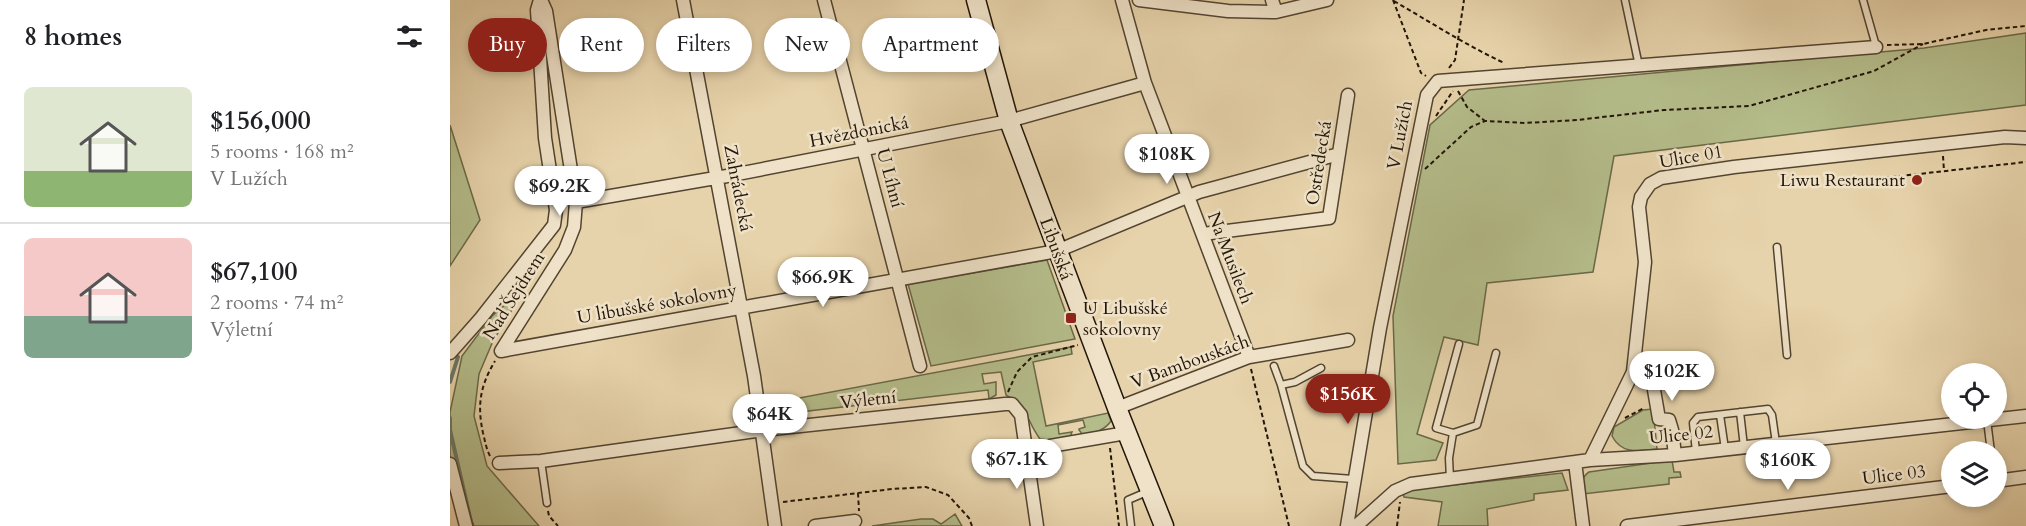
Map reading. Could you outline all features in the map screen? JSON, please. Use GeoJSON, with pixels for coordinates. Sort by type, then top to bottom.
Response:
{"type":"FeatureCollection","features":[{"type":"Feature","properties":{"kind":"main road","name":"Libušská"},"geometry":{"type":"LineString","coordinates":[[976,0],[1009,121],[1091,342],[1164,526]]}},
{"type":"Feature","properties":{"kind":"street","name":"Nad Šejdrem"},"geometry":{"type":"LineString","coordinates":[[501,351],[565,250],[574,227],[576,202],[546,11],[541,0]]}},
{"type":"Feature","properties":{"kind":"street"},"geometry":{"type":"LineString","coordinates":[[450,353],[481,318],[554,225],[556,210],[545,138],[537,10],[541,0]]}},
{"type":"Feature","properties":{"kind":"street","name":"Zahrádecká"},"geometry":{"type":"LineString","coordinates":[[683,0],[742,307],[763,430],[775,526]]}},
{"type":"Feature","properties":{"kind":"street","name":"U Líhní"},"geometry":{"type":"LineString","coordinates":[[824,0],[920,366]]}},
{"type":"Feature","properties":{"kind":"street","name":"Na Musilech"},"geometry":{"type":"LineString","coordinates":[[1122,0],[1145,83],[1249,357]]}},
{"type":"Feature","properties":{"kind":"street"},"geometry":{"type":"LineString","coordinates":[[1139,0],[1228,11],[1327,0]]}},
{"type":"Feature","properties":{"kind":"street"},"geometry":{"type":"LineString","coordinates":[[1438,81],[1876,47]]}},
{"type":"Feature","properties":{"kind":"street","name":"V Lužích"},"geometry":{"type":"LineString","coordinates":[[1347,526],[1353,479],[1380,328],[1427,95],[1438,81]]}},
{"type":"Feature","properties":{"kind":"street","name":"Hvězdonická"},"geometry":{"type":"LineString","coordinates":[[576,202],[718,178],[1009,121],[1145,83]]}},
{"type":"Feature","properties":{"kind":"street","name":"Ostředecká"},"geometry":{"type":"LineString","coordinates":[[1203,234],[1329,218],[1348,95]]}},
{"type":"Feature","properties":{"kind":"street","name":"Ulice 01"},"geometry":{"type":"LineString","coordinates":[[1590,460],[1633,372],[1645,262],[1639,207],[1645,189],[1655,181],[1745,166],[2005,137],[2026,138]]}},
{"type":"Feature","properties":{"kind":"street","name":"U libušské sokolovny"},"geometry":{"type":"LineString","coordinates":[[501,351],[1057,251],[1199,192],[1339,154]]}},
{"type":"Feature","properties":{"kind":"street","name":"V Bambouskách"},"geometry":{"type":"LineString","coordinates":[[1117,408],[1249,357],[1348,340]]}},
{"type":"Feature","properties":{"kind":"street"},"geometry":{"type":"LineString","coordinates":[[1633,372],[1653,384],[1659,419],[1669,420],[1675,455]]}},
{"type":"Feature","properties":{"kind":"street"},"geometry":{"type":"LineString","coordinates":[[1005,404],[1012,404],[1021,415],[1037,526]]}},
{"type":"Feature","properties":{"kind":"street","name":"Výletní"},"geometry":{"type":"LineString","coordinates":[[499,463],[541,461],[763,430],[1005,404]]}},
{"type":"Feature","properties":{"kind":"street","name":"Ulice 02"},"geometry":{"type":"LineString","coordinates":[[2007,418],[2026,416]]}},
{"type":"Feature","properties":{"kind":"street","name":"Ulice 02"},"geometry":{"type":"LineString","coordinates":[[1401,487],[1450,478],[1590,460],[1675,455],[1941,425]]}},
{"type":"Feature","properties":{"kind":"street"},"geometry":{"type":"LineString","coordinates":[[1027,450],[1126,433]]}},
{"type":"Feature","properties":{"kind":"street"},"geometry":{"type":"LineString","coordinates":[[1575,462],[1583,526]]}},
{"type":"Feature","properties":{"kind":"street"},"geometry":{"type":"LineString","coordinates":[[450,464],[466,526]]}},
{"type":"Feature","properties":{"kind":"street"},"geometry":{"type":"LineString","coordinates":[[2007,480],[2026,477]]}},
{"type":"Feature","properties":{"kind":"street"},"geometry":{"type":"LineString","coordinates":[[1356,526],[1401,487]]}},
{"type":"Feature","properties":{"kind":"street","name":"Ulice 03"},"geometry":{"type":"LineString","coordinates":[[1627,526],[1941,487]]}},
{"type":"Feature","properties":{"kind":"street"},"geometry":{"type":"LineString","coordinates":[[815,526],[855,521]]}},
{"type":"Feature","properties":{"kind":"lane"},"geometry":{"type":"LineString","coordinates":[[1624,0],[1640,66]]}},
{"type":"Feature","properties":{"kind":"lane"},"geometry":{"type":"LineString","coordinates":[[1863,0],[1876,47]]}},
{"type":"Feature","properties":{"kind":"lane"},"geometry":{"type":"LineString","coordinates":[[1777,247],[1787,355]]}},
{"type":"Feature","properties":{"kind":"lane"},"geometry":{"type":"LineString","coordinates":[[1459,344],[1436,428],[1454,433],[1477,425],[1496,352]]}},
{"type":"Feature","properties":{"kind":"lane"},"geometry":{"type":"LineString","coordinates":[[1274,366],[1304,466],[1313,476],[1353,479]]}},
{"type":"Feature","properties":{"kind":"lane"},"geometry":{"type":"LineString","coordinates":[[1281,385],[1295,382],[1321,368]]}},
{"type":"Feature","properties":{"kind":"lane"},"geometry":{"type":"LineString","coordinates":[[1696,452],[1694,419],[1740,412],[1768,409],[1771,411],[1776,443]]}},
{"type":"Feature","properties":{"kind":"lane"},"geometry":{"type":"LineString","coordinates":[[1740,412],[1744,447]]}},
{"type":"Feature","properties":{"kind":"lane"},"geometry":{"type":"LineString","coordinates":[[1720,415],[1725,449]]}},
{"type":"Feature","properties":{"kind":"lane"},"geometry":{"type":"LineString","coordinates":[[1450,478],[1449,458],[1454,433]]}},
{"type":"Feature","properties":{"kind":"lane"},"geometry":{"type":"LineString","coordinates":[[541,461],[547,503]]}},
{"type":"Feature","properties":{"kind":"lane"},"geometry":{"type":"LineString","coordinates":[[1131,526],[1128,500],[1150,490]]}},
{"type":"Feature","properties":{"kind":"path"},"geometry":{"type":"LineString","coordinates":[[1455,60],[1464,0]]}},
{"type":"Feature","properties":{"kind":"path"},"geometry":{"type":"LineString","coordinates":[[1393,1],[1525,74]]}},
{"type":"Feature","properties":{"kind":"path"},"geometry":{"type":"LineString","coordinates":[[1393,1],[1421,74],[1438,81]]}},
{"type":"Feature","properties":{"kind":"path"},"geometry":{"type":"LineString","coordinates":[[1876,47],[1899,43],[1923,44],[1986,30],[2026,26]]}},
{"type":"Feature","properties":{"kind":"path"},"geometry":{"type":"LineString","coordinates":[[1425,162],[1422,170],[1471,127],[1485,121],[1526,123],[1664,110],[1749,106],[1874,71],[1923,44]]}},
{"type":"Feature","properties":{"kind":"path"},"geometry":{"type":"LineString","coordinates":[[1435,117],[1452,92],[1464,87]]}},
{"type":"Feature","properties":{"kind":"path"},"geometry":{"type":"LineString","coordinates":[[1457,89],[1467,107],[1485,121]]}},
{"type":"Feature","properties":{"kind":"path"},"geometry":{"type":"LineString","coordinates":[[1942,150],[1944,171]]}},
{"type":"Feature","properties":{"kind":"path"},"geometry":{"type":"LineString","coordinates":[[1847,182],[2026,162]]}},
{"type":"Feature","properties":{"kind":"path"},"geometry":{"type":"LineString","coordinates":[[1005,404],[1017,372],[1032,357],[1091,342]]}},
{"type":"Feature","properties":{"kind":"path","name":"Nad Šejdrem"},"geometry":{"type":"LineString","coordinates":[[499,463],[490,457],[486,450],[478,412],[490,369],[501,351]]}},
{"type":"Feature","properties":{"kind":"path"},"geometry":{"type":"LineString","coordinates":[[1249,357],[1289,526]]}},
{"type":"Feature","properties":{"kind":"path"},"geometry":{"type":"LineString","coordinates":[[1610,420],[1615,423],[1643,409],[1657,406]]}},
{"type":"Feature","properties":{"kind":"path"},"geometry":{"type":"LineString","coordinates":[[1107,437],[1119,526]]}},
{"type":"Feature","properties":{"kind":"path"},"geometry":{"type":"LineString","coordinates":[[773,503],[926,487],[948,495],[969,518],[972,526]]}},
{"type":"Feature","properties":{"kind":"path"},"geometry":{"type":"LineString","coordinates":[[1397,526],[1401,487]]}},
{"type":"Feature","properties":{"kind":"path"},"geometry":{"type":"LineString","coordinates":[[547,503],[549,516],[558,526]]}},
{"type":"Feature","properties":{"kind":"green space"},"geometry":{"type":"Polygon","coordinates":[[[2026,33],[2026,105],[1614,156],[1593,272],[1487,283],[1478,345],[1444,337],[1417,434],[1443,443],[1436,460],[1398,464],[1393,316],[1430,125],[1469,90],[1924,48],[2026,33]]]}},
{"type":"Feature","properties":{"kind":"green space"},"geometry":{"type":"Polygon","coordinates":[[[450,125],[480,220],[450,266],[450,125]]]}},
{"type":"Feature","properties":{"kind":"green space"},"geometry":{"type":"Polygon","coordinates":[[[1047,260],[1075,339],[931,366],[908,284],[1047,260]]]}},
{"type":"Feature","properties":{"kind":"green space"},"geometry":{"type":"Polygon","coordinates":[[[511,303],[516,303],[493,341],[479,374],[474,416],[487,466],[539,526],[474,526],[450,456],[450,412],[462,356],[492,316],[511,303]]]}},
{"type":"Feature","properties":{"kind":"green space"},"geometry":{"type":"Polygon","coordinates":[[[1071,347],[1072,354],[1033,362],[1046,426],[1108,413],[1111,421],[1105,427],[1083,435],[1079,429],[1085,427],[1083,420],[1058,425],[1059,434],[1072,432],[1070,437],[1040,439],[1023,410],[1006,395],[1001,372],[982,374],[984,384],[996,382],[996,395],[989,399],[988,390],[783,414],[784,422],[772,419],[767,404],[1071,347]]]}},
{"type":"Feature","properties":{"kind":"green space"},"geometry":{"type":"Polygon","coordinates":[[[1653,409],[1657,449],[1626,449],[1616,442],[1612,436],[1614,427],[1643,410],[1653,409]]]}},
{"type":"Feature","properties":{"kind":"green space"},"geometry":{"type":"Polygon","coordinates":[[[1672,460],[1674,472],[1680,472],[1681,477],[1669,478],[1669,484],[1583,494],[1583,479],[1589,472],[1672,460]]]}},
{"type":"Feature","properties":{"kind":"green space"},"geometry":{"type":"Polygon","coordinates":[[[1562,473],[1568,490],[1534,494],[1534,500],[1487,509],[1488,526],[1438,526],[1442,502],[1404,497],[1403,493],[1408,490],[1562,473]]]}},
{"type":"Feature","properties":{"kind":"green space"},"geometry":{"type":"Polygon","coordinates":[[[955,514],[962,526],[872,526],[921,519],[933,519],[941,524],[955,514]]]}},
{"type":"Feature","properties":{"kind":"waterway"},"geometry":{"type":"LineString","coordinates":[[450,382],[458,357]]}},
{"type":"Feature","properties":{"kind":"waterway"},"geometry":{"type":"LineString","coordinates":[[450,418],[450,430],[472,526]]}},
{"type":"Feature","properties":{"kind":"place","name":"Liwu Restaurant"},"geometry":{"type":"Point","coordinates":[1917,180]}},
{"type":"Feature","properties":{"kind":"place","name":"U Libušské sokolovny"},"geometry":{"type":"Point","coordinates":[1071,318]}}]}
